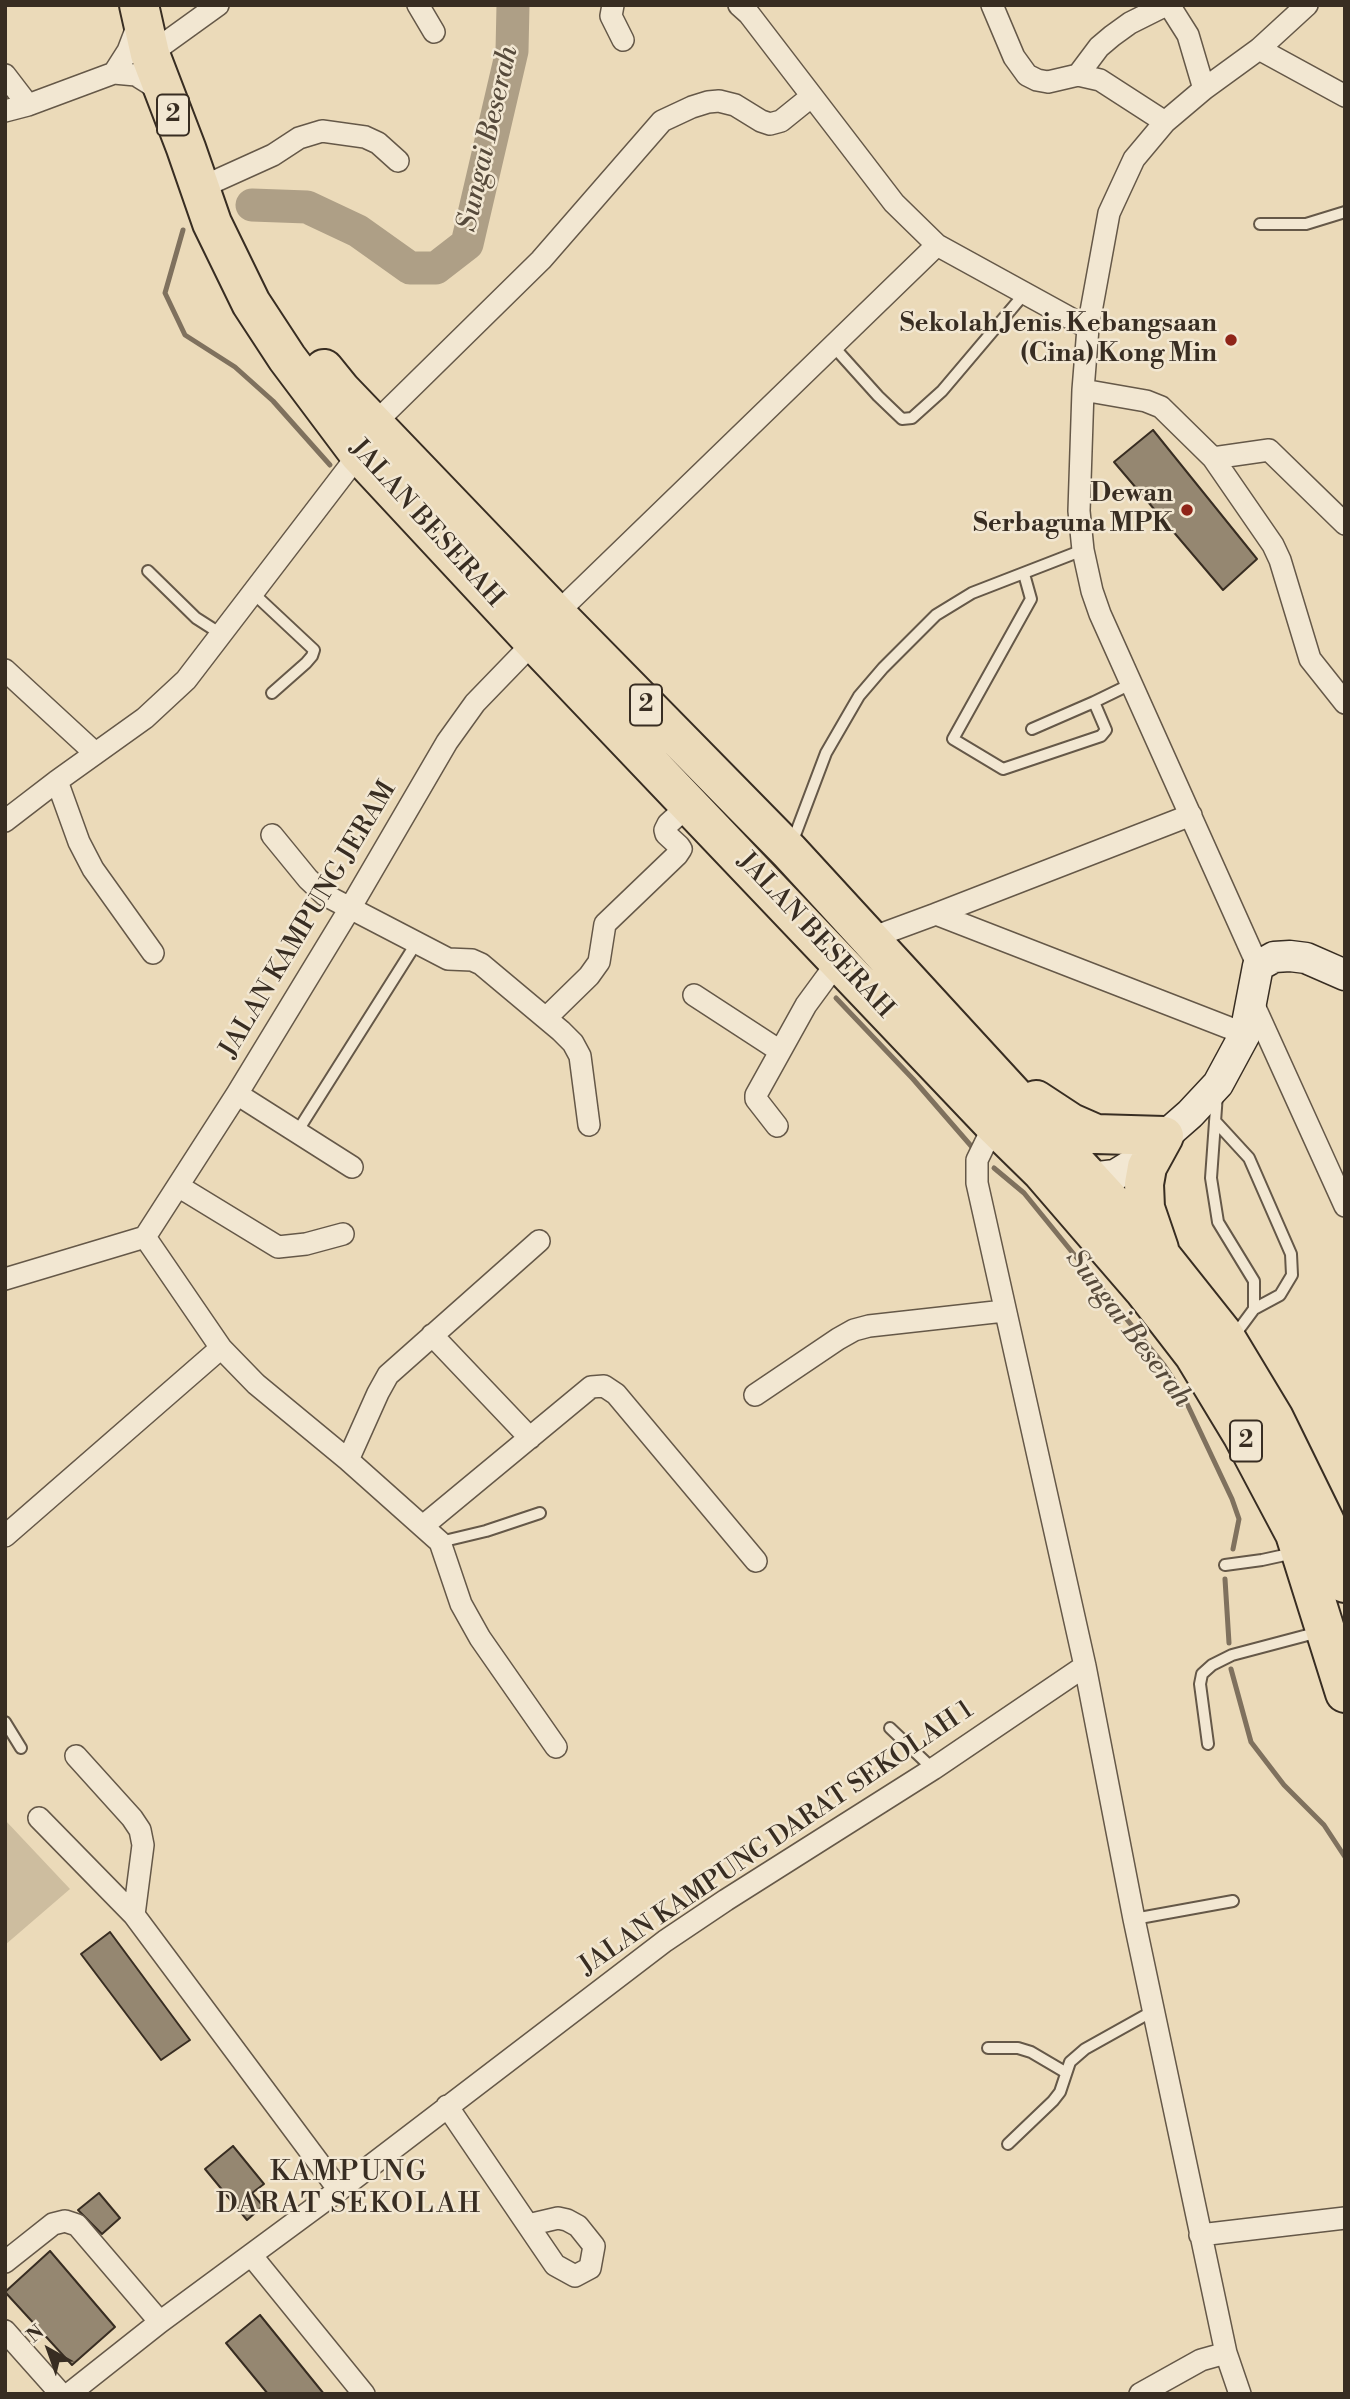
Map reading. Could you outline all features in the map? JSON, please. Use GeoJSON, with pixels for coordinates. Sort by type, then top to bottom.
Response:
{"type":"FeatureCollection","features":[{"type":"Feature","properties":{"kind":"highway","name":"JALAN BESERAH"},"geometry":{"type":"LineString","coordinates":[[140,10],[150,54],[212,223],[341,390],[366,439],[545,628],[690,804],[994,1125],[1042,1172],[1143,1289],[1194,1355],[1243,1436],[1295,1534],[1345,1693]]}},
{"type":"Feature","properties":{"kind":"highway","name":"JALAN BESERAH"},"geometry":{"type":"LineString","coordinates":[[545,628],[789,851],[1162,1257],[1229,1342],[1274,1418],[1325,1522],[1345,1583]]}},
{"type":"Feature","properties":{"kind":"highway"},"geometry":{"type":"LineString","coordinates":[[988,1067],[1071,1124],[1096,1134],[1164,1136],[1147,1167],[1144,1184],[1145,1208],[1162,1257]]}},
{"type":"Feature","properties":{"kind":"highway"},"geometry":{"type":"LineString","coordinates":[[1042,1172],[1090,1178],[1085,1222]]}},
{"type":"Feature","properties":{"kind":"street"},"geometry":{"type":"LineString","coordinates":[[150,54],[218,5]]}},
{"type":"Feature","properties":{"kind":"street"},"geometry":{"type":"LineString","coordinates":[[418,5],[434,32]]}},
{"type":"Feature","properties":{"kind":"street"},"geometry":{"type":"LineString","coordinates":[[613,5],[611,16],[623,40]]}},
{"type":"Feature","properties":{"kind":"street"},"geometry":{"type":"LineString","coordinates":[[738,5],[749,14],[894,203],[937,245],[1088,328]]}},
{"type":"Feature","properties":{"kind":"street"},"geometry":{"type":"LineString","coordinates":[[992,5],[1014,57],[1027,75],[1048,82],[1078,75],[1100,80],[1165,122]]}},
{"type":"Feature","properties":{"kind":"street"},"geometry":{"type":"LineString","coordinates":[[1078,75],[1093,54],[1112,36],[1130,23],[1167,5],[1188,35],[1204,89]]}},
{"type":"Feature","properties":{"kind":"street"},"geometry":{"type":"LineString","coordinates":[[1090,1178],[1115,1175],[1133,1164],[1190,1114],[1218,1084],[1245,1034],[1258,966],[1100,614],[1083,550],[1079,512],[1083,390],[1088,328],[1109,213],[1134,159],[1165,122],[1204,89],[1259,49],[1307,5]]}},
{"type":"Feature","properties":{"kind":"street"},"geometry":{"type":"LineString","coordinates":[[114,73],[128,51],[140,10]]}},
{"type":"Feature","properties":{"kind":"street"},"geometry":{"type":"LineString","coordinates":[[1259,49],[1345,96]]}},
{"type":"Feature","properties":{"kind":"street"},"geometry":{"type":"LineString","coordinates":[[5,111],[29,105],[114,73],[136,75],[164,92]]}},
{"type":"Feature","properties":{"kind":"street"},"geometry":{"type":"LineString","coordinates":[[5,75],[29,105]]}},
{"type":"Feature","properties":{"kind":"street"},"geometry":{"type":"LineString","coordinates":[[5,821],[57,780],[145,718],[186,680],[366,439],[541,260],[663,121],[692,107],[719,101],[735,105],[770,124],[781,121],[812,96]]}},
{"type":"Feature","properties":{"kind":"street"},"geometry":{"type":"LineString","coordinates":[[200,188],[272,155],[299,138],[322,131],[365,137],[378,143],[398,161]]}},
{"type":"Feature","properties":{"kind":"street","name":"JALAN KAMPUNG JERAM"},"geometry":{"type":"LineString","coordinates":[[145,1237],[237,1094],[447,742],[475,702],[545,628],[937,245]]}},
{"type":"Feature","properties":{"kind":"street"},"geometry":{"type":"LineString","coordinates":[[1083,390],[1146,401],[1161,407],[1213,458],[1273,545],[1310,659],[1345,704]]}},
{"type":"Feature","properties":{"kind":"street"},"geometry":{"type":"LineString","coordinates":[[1213,458],[1269,450],[1345,524]]}},
{"type":"Feature","properties":{"kind":"street"},"geometry":{"type":"LineString","coordinates":[[5,670],[95,753]]}},
{"type":"Feature","properties":{"kind":"street"},"geometry":{"type":"LineString","coordinates":[[57,780],[79,842],[93,869],[153,953]]}},
{"type":"Feature","properties":{"kind":"street"},"geometry":{"type":"LineString","coordinates":[[545,1018],[589,976],[599,962],[605,925],[677,855],[681,849],[665,830],[690,804]]}},
{"type":"Feature","properties":{"kind":"street"},"geometry":{"type":"LineString","coordinates":[[871,939],[1191,815]]}},
{"type":"Feature","properties":{"kind":"street"},"geometry":{"type":"LineString","coordinates":[[272,835],[307,879],[325,895],[448,959],[472,960],[481,964],[573,1043],[580,1056],[589,1125]]}},
{"type":"Feature","properties":{"kind":"street"},"geometry":{"type":"LineString","coordinates":[[936,914],[1245,1034]]}},
{"type":"Feature","properties":{"kind":"street"},"geometry":{"type":"LineString","coordinates":[[1258,966],[1275,957],[1290,956],[1306,958],[1345,975]]}},
{"type":"Feature","properties":{"kind":"street"},"geometry":{"type":"LineString","coordinates":[[777,1126],[756,1099],[806,1004],[839,960]]}},
{"type":"Feature","properties":{"kind":"street"},"geometry":{"type":"LineString","coordinates":[[694,995],[780,1051]]}},
{"type":"Feature","properties":{"kind":"street"},"geometry":{"type":"LineString","coordinates":[[1252,1001],[1345,1206]]}},
{"type":"Feature","properties":{"kind":"street"},"geometry":{"type":"LineString","coordinates":[[237,1094],[352,1167]]}},
{"type":"Feature","properties":{"kind":"street"},"geometry":{"type":"LineString","coordinates":[[994,1125],[977,1160],[977,1183],[1085,1666],[1200,2235],[1226,2353],[1240,2394]]}},
{"type":"Feature","properties":{"kind":"street"},"geometry":{"type":"LineString","coordinates":[[178,1186],[278,1247],[306,1244],[343,1234]]}},
{"type":"Feature","properties":{"kind":"street"},"geometry":{"type":"LineString","coordinates":[[5,1279],[145,1237],[221,1348],[256,1384],[348,1460],[440,1542],[461,1604],[480,1638],[555,1747]]}},
{"type":"Feature","properties":{"kind":"street"},"geometry":{"type":"LineString","coordinates":[[348,1460],[388,1375],[539,1241]]}},
{"type":"Feature","properties":{"kind":"street"},"geometry":{"type":"LineString","coordinates":[[755,1395],[838,1339],[861,1328],[1004,1311]]}},
{"type":"Feature","properties":{"kind":"street"},"geometry":{"type":"LineString","coordinates":[[432,1335],[530,1438]]}},
{"type":"Feature","properties":{"kind":"street"},"geometry":{"type":"LineString","coordinates":[[5,1535],[221,1348]]}},
{"type":"Feature","properties":{"kind":"street"},"geometry":{"type":"LineString","coordinates":[[423,1526],[591,1387],[604,1386],[616,1394],[756,1561]]}},
{"type":"Feature","properties":{"kind":"street","name":"JALAN KAMPUNG DARAT SEKOLAH 1"},"geometry":{"type":"LineString","coordinates":[[69,2394],[160,2322],[665,1941],[933,1769],[1085,1666]]}},
{"type":"Feature","properties":{"kind":"street"},"geometry":{"type":"LineString","coordinates":[[76,1756],[140,1830],[143,1845],[134,1915]]}},
{"type":"Feature","properties":{"kind":"street"},"geometry":{"type":"LineString","coordinates":[[39,1818],[134,1915],[338,2190]]}},
{"type":"Feature","properties":{"kind":"street"},"geometry":{"type":"LineString","coordinates":[[447,2106],[528,2225]]}},
{"type":"Feature","properties":{"kind":"street"},"geometry":{"type":"LineString","coordinates":[[1200,2235],[1345,2218]]}},
{"type":"Feature","properties":{"kind":"street"},"geometry":{"type":"LineString","coordinates":[[5,2262],[53,2224],[65,2221],[77,2225],[160,2322]]}},
{"type":"Feature","properties":{"kind":"street"},"geometry":{"type":"LineString","coordinates":[[251,2255],[364,2394]]}},
{"type":"Feature","properties":{"kind":"street"},"geometry":{"type":"LineString","coordinates":[[5,2330],[61,2394]]}},
{"type":"Feature","properties":{"kind":"street"},"geometry":{"type":"LineString","coordinates":[[1140,2394],[1201,2360],[1226,2353]]}},
{"type":"Feature","properties":{"kind":"lane"},"geometry":{"type":"LineString","coordinates":[[1260,223],[1306,224],[1345,212]]}},
{"type":"Feature","properties":{"kind":"lane"},"geometry":{"type":"LineString","coordinates":[[832,346],[902,419],[912,418],[942,391],[1025,293]]}},
{"type":"Feature","properties":{"kind":"lane"},"geometry":{"type":"LineString","coordinates":[[789,851],[826,753],[859,696],[883,668],[936,615],[972,593],[1083,550]]}},
{"type":"Feature","properties":{"kind":"lane"},"geometry":{"type":"LineString","coordinates":[[148,570],[196,618],[221,634]]}},
{"type":"Feature","properties":{"kind":"lane"},"geometry":{"type":"LineString","coordinates":[[1024,574],[1031,599],[953,739],[1003,769],[1101,736],[1106,730],[1094,702]]}},
{"type":"Feature","properties":{"kind":"lane"},"geometry":{"type":"LineString","coordinates":[[253,592],[314,650],[306,663],[272,694]]}},
{"type":"Feature","properties":{"kind":"lane"},"geometry":{"type":"LineString","coordinates":[[1032,729],[1132,684]]}},
{"type":"Feature","properties":{"kind":"lane"},"geometry":{"type":"LineString","coordinates":[[297,1132],[417,942]]}},
{"type":"Feature","properties":{"kind":"lane"},"geometry":{"type":"LineString","coordinates":[[1218,1084],[1211,1178],[1218,1222],[1254,1281],[1254,1309]]}},
{"type":"Feature","properties":{"kind":"lane"},"geometry":{"type":"LineString","coordinates":[[1215,1121],[1249,1158],[1291,1254],[1292,1275],[1280,1295],[1254,1309],[1229,1342]]}},
{"type":"Feature","properties":{"kind":"lane"},"geometry":{"type":"LineString","coordinates":[[440,1542],[486,1531],[540,1513]]}},
{"type":"Feature","properties":{"kind":"lane"},"geometry":{"type":"LineString","coordinates":[[1225,1566],[1300,1551]]}},
{"type":"Feature","properties":{"kind":"lane"},"geometry":{"type":"LineString","coordinates":[[1208,1744],[1199,1684],[1202,1674],[1212,1665],[1232,1655],[1325,1630]]}},
{"type":"Feature","properties":{"kind":"lane"},"geometry":{"type":"LineString","coordinates":[[5,1722],[21,1748]]}},
{"type":"Feature","properties":{"kind":"lane"},"geometry":{"type":"LineString","coordinates":[[890,1728],[933,1769]]}},
{"type":"Feature","properties":{"kind":"lane"},"geometry":{"type":"LineString","coordinates":[[1134,1919],[1233,1901]]}},
{"type":"Feature","properties":{"kind":"lane"},"geometry":{"type":"LineString","coordinates":[[1008,2144],[1060,2092],[1070,2062],[1085,2049],[1153,2011]]}},
{"type":"Feature","properties":{"kind":"lane"},"geometry":{"type":"LineString","coordinates":[[988,2048],[1018,2048],[1031,2052],[1065,2073]]}},
{"type":"Feature","properties":{"kind":"shaded area"},"geometry":{"type":"Polygon","coordinates":[[[5,1820],[70,1889],[5,1945],[5,1820]]]}},
{"type":"Feature","properties":{"kind":"building","name":"Dewan Serbaguna MPK"},"geometry":{"type":"Polygon","coordinates":[[[1153,430],[1257,559],[1223,590],[1114,462],[1153,430]]]}},
{"type":"Feature","properties":{"kind":"building"},"geometry":{"type":"Polygon","coordinates":[[[110,1932],[190,2040],[161,2060],[81,1954],[110,1932]]]}},
{"type":"Feature","properties":{"kind":"building"},"geometry":{"type":"Polygon","coordinates":[[[233,2146],[264,2184],[252,2193],[263,2206],[247,2220],[205,2169],[233,2146]]]}},
{"type":"Feature","properties":{"kind":"building"},"geometry":{"type":"Polygon","coordinates":[[[99,2193],[120,2218],[102,2234],[78,2210],[99,2193]]]}},
{"type":"Feature","properties":{"kind":"building"},"geometry":{"type":"Polygon","coordinates":[[[50,2251],[115,2327],[72,2365],[5,2292],[50,2251]]]}},
{"type":"Feature","properties":{"kind":"building"},"geometry":{"type":"Polygon","coordinates":[[[260,2315],[324,2394],[268,2394],[226,2343],[260,2315]]]}},
{"type":"Feature","properties":{"kind":"waterway","name":"Sungai Beserah"},"geometry":{"type":"LineString","coordinates":[[252,205],[307,207],[358,231],[410,268],[436,268],[467,244],[512,51],[513,5]]}},
{"type":"Feature","properties":{"kind":"waterway","name":"Sungai Beserah"},"geometry":{"type":"LineString","coordinates":[[183,230],[165,293],[185,335],[235,367],[273,401],[330,465]]}},
{"type":"Feature","properties":{"kind":"waterway","name":"Sungai Beserah"},"geometry":{"type":"LineString","coordinates":[[836,998],[913,1079],[972,1147]]}},
{"type":"Feature","properties":{"kind":"waterway","name":"Sungai Beserah"},"geometry":{"type":"LineString","coordinates":[[994,1168],[1024,1193],[1164,1365],[1181,1391],[1239,1519],[1233,1549]]}},
{"type":"Feature","properties":{"kind":"waterway","name":"Sungai Beserah"},"geometry":{"type":"LineString","coordinates":[[1225,1579],[1229,1643]]}},
{"type":"Feature","properties":{"kind":"waterway","name":"Sungai Beserah"},"geometry":{"type":"LineString","coordinates":[[1231,1669],[1251,1742],[1284,1785],[1324,1825],[1345,1857]]}},
{"type":"Feature","properties":{"kind":"place","name":"Sekolah Jenis Kebangsaan (Cina) Kong Min"},"geometry":{"type":"Point","coordinates":[1231,340]}},
{"type":"Feature","properties":{"kind":"place","name":"Dewan Serbaguna MPK"},"geometry":{"type":"Point","coordinates":[1187,510]}},
{"type":"Feature","properties":{"kind":"district","name":"KAMPUNG DARAT SEKOLAH"},"geometry":{"type":"Point","coordinates":[349,2189]}}]}
